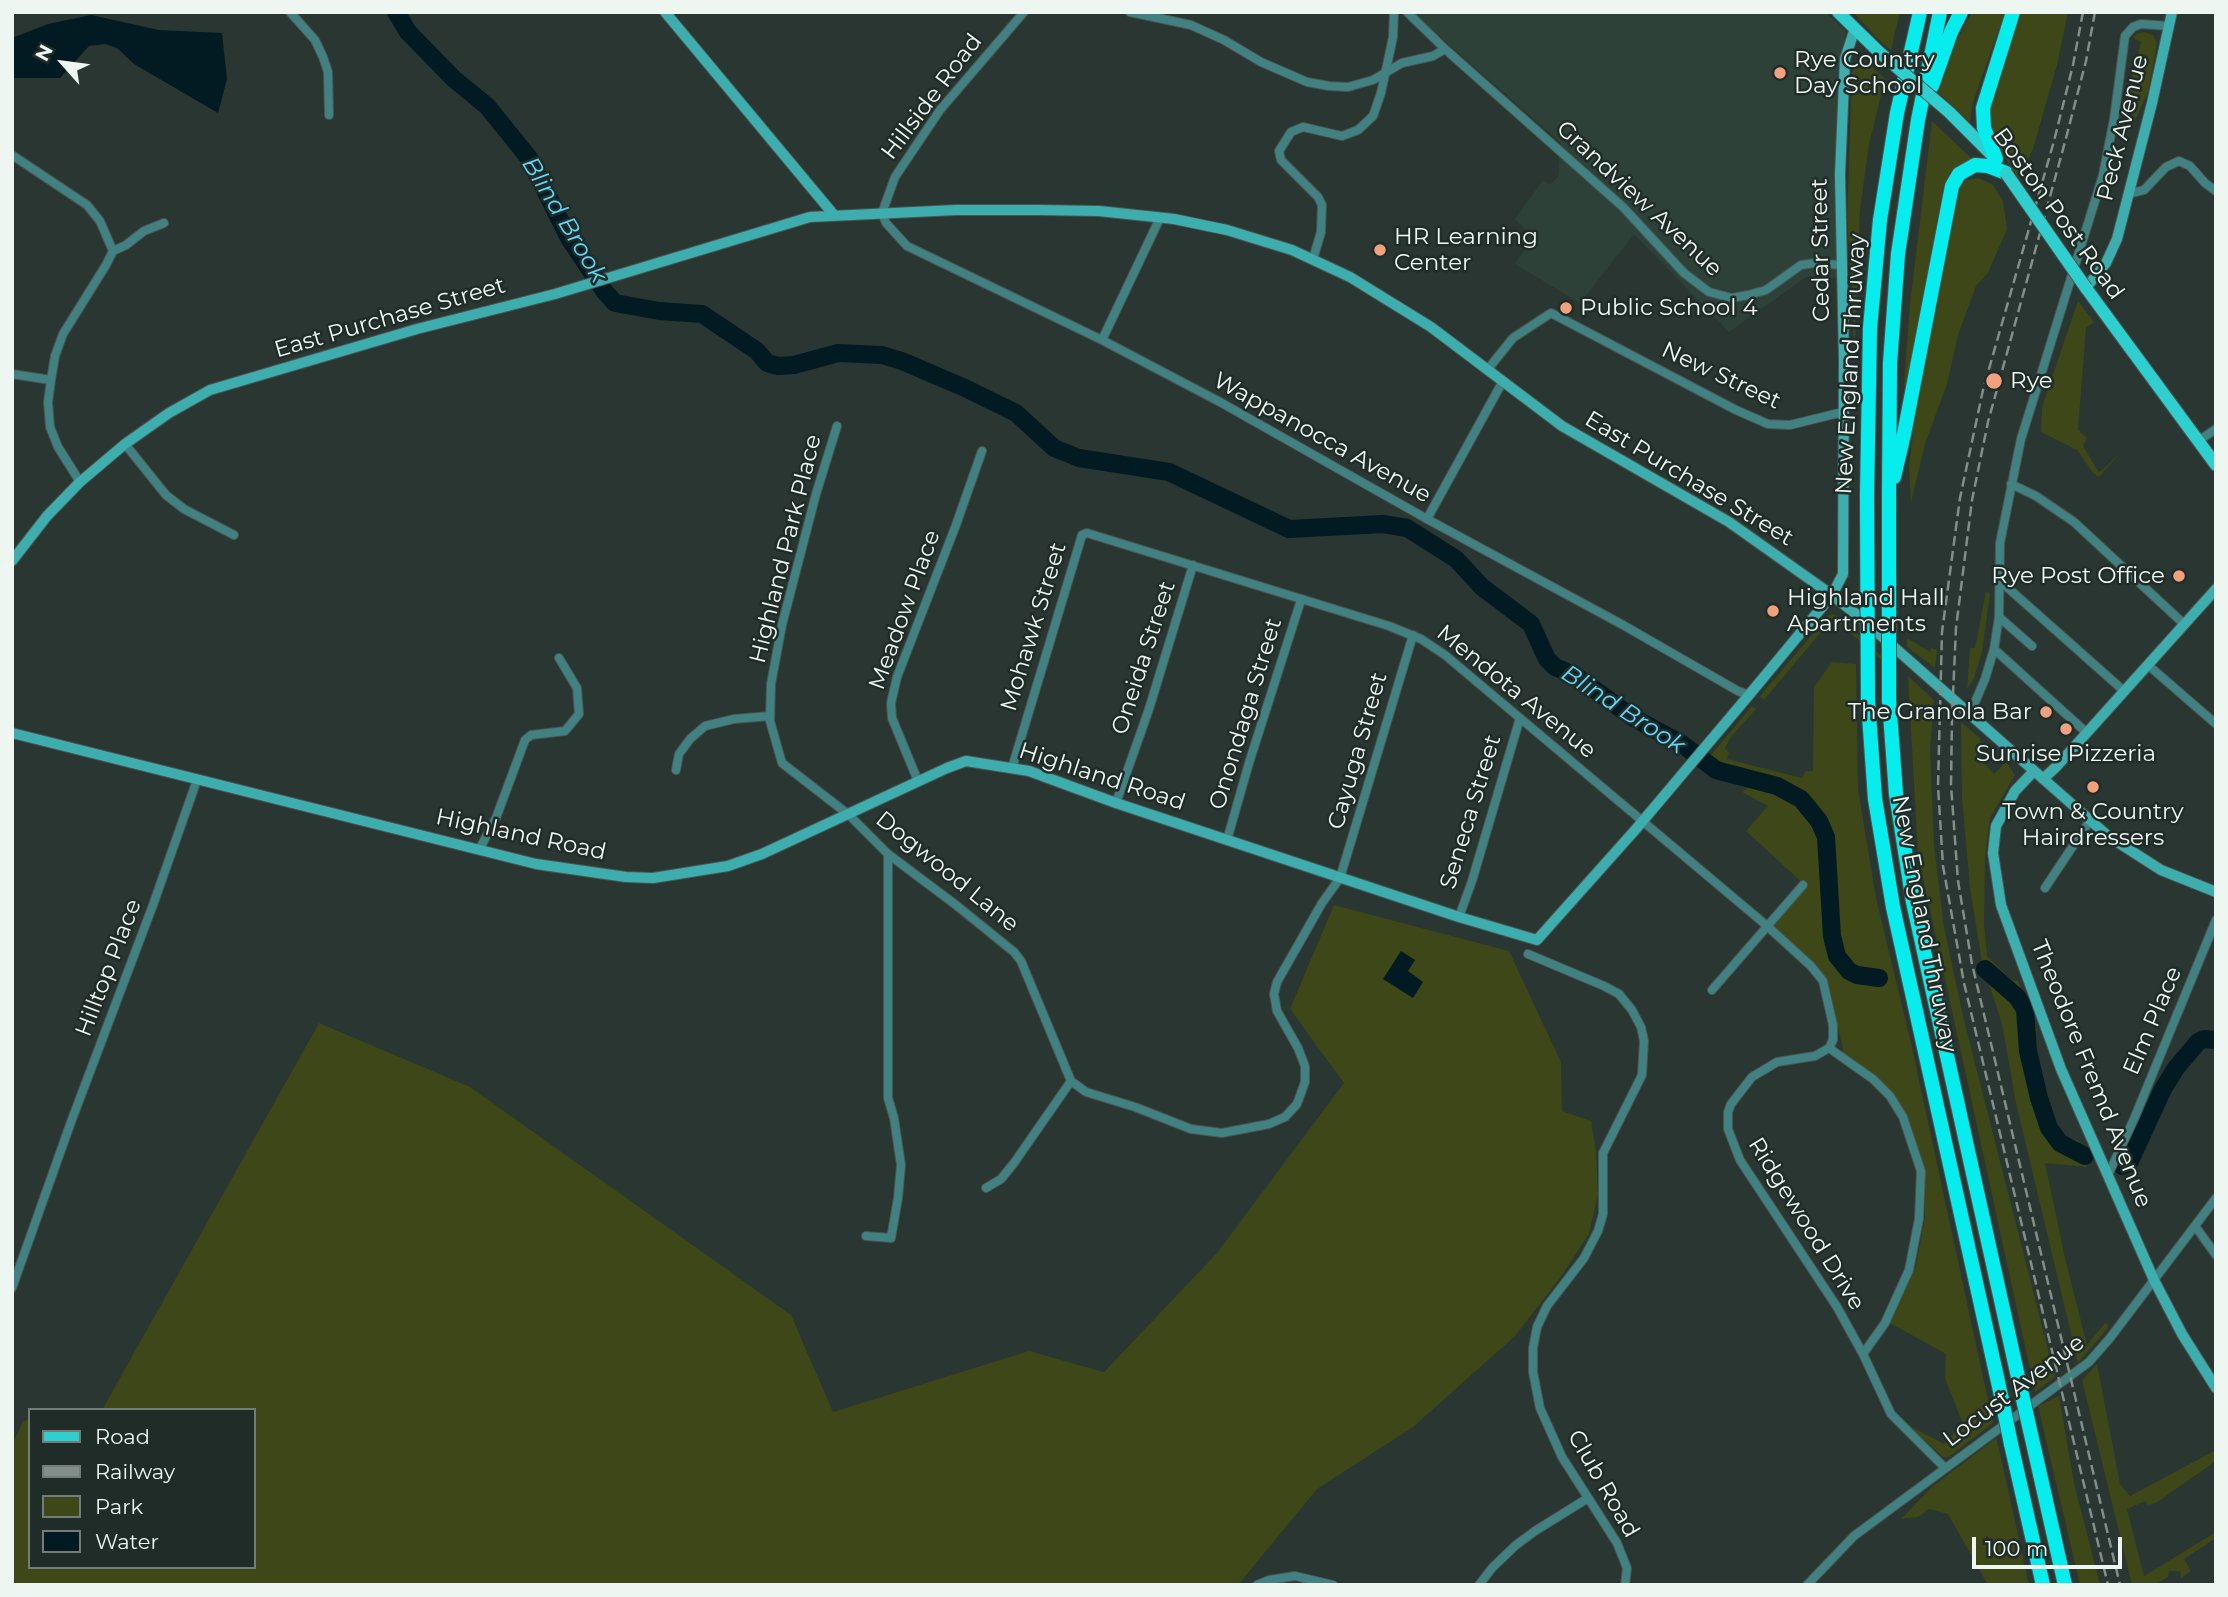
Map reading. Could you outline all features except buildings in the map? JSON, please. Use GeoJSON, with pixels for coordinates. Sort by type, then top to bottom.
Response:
{"type":"FeatureCollection","features":[{"type":"Feature","properties":{"kind":"highway","name":"New England Thruway"},"geometry":{"type":"LineString","coordinates":[[1920,12],[1897,113],[1880,220],[1870,328],[1868,701],[1875,799],[1892,907],[2043,1585]]}},
{"type":"Feature","properties":{"kind":"highway","name":"New England Thruway"},"geometry":{"type":"LineString","coordinates":[[1940,12],[1918,120],[1894,290],[1890,363],[1889,700],[1896,793],[1911,890],[2064,1585]]}},
{"type":"Feature","properties":{"kind":"highway"},"geometry":{"type":"LineString","coordinates":[[1918,120],[1961,12]]}},
{"type":"Feature","properties":{"kind":"highway"},"geometry":{"type":"LineString","coordinates":[[1996,159],[1984,128],[1983,108],[2013,12]]}},
{"type":"Feature","properties":{"kind":"highway"},"geometry":{"type":"LineString","coordinates":[[1889,496],[1904,434],[1951,186],[1959,174],[1975,165],[2006,173]]}},
{"type":"Feature","properties":{"kind":"main road","name":"Boston Post Road"},"geometry":{"type":"LineString","coordinates":[[1838,12],[1879,52],[1972,133],[1996,159],[2216,465]]}},
{"type":"Feature","properties":{"kind":"street"},"geometry":{"type":"LineString","coordinates":[[290,12],[315,40],[323,57],[329,82],[329,115]]}},
{"type":"Feature","properties":{"kind":"street"},"geometry":{"type":"LineString","coordinates":[[665,12],[834,215]]}},
{"type":"Feature","properties":{"kind":"street","name":"Hillside Road"},"geometry":{"type":"LineString","coordinates":[[882,213],[895,177],[940,110],[1024,12]]}},
{"type":"Feature","properties":{"kind":"street"},"geometry":{"type":"LineString","coordinates":[[1130,12],[1191,25],[1224,40],[1261,62],[1307,82],[1348,87],[1373,80],[1402,63],[1433,56],[1445,49]]}},
{"type":"Feature","properties":{"kind":"street"},"geometry":{"type":"LineString","coordinates":[[1312,259],[1321,232],[1322,205],[1318,197],[1281,160],[1279,150],[1291,132],[1303,127],[1342,136],[1358,130],[1373,116],[1393,37],[1394,12]]}},
{"type":"Feature","properties":{"kind":"street","name":"Grandview Avenue"},"geometry":{"type":"LineString","coordinates":[[1407,12],[1623,207],[1684,273],[1709,292],[1732,298],[1748,295],[1766,290],[1801,265],[1815,262],[1841,265]]}},
{"type":"Feature","properties":{"kind":"street","name":"Peck Avenue"},"geometry":{"type":"LineString","coordinates":[[2087,288],[2111,252],[2128,194],[2172,12]]}},
{"type":"Feature","properties":{"kind":"street"},"geometry":{"type":"LineString","coordinates":[[1970,714],[1994,649],[1999,617],[2002,530],[2011,484],[2025,425],[2037,394],[2103,175],[2125,36],[2133,27],[2141,24],[2169,26]]}},
{"type":"Feature","properties":{"kind":"street","name":"Cedar Street"},"geometry":{"type":"LineString","coordinates":[[1832,595],[1839,584],[1844,564],[1844,358],[1839,201],[1845,59],[1855,28]]}},
{"type":"Feature","properties":{"kind":"street"},"geometry":{"type":"LineString","coordinates":[[12,155],[87,205],[100,221],[113,251]]}},
{"type":"Feature","properties":{"kind":"street"},"geometry":{"type":"LineString","coordinates":[[2128,194],[2144,190],[2166,167],[2179,161],[2190,166],[2216,191]]}},
{"type":"Feature","properties":{"kind":"street"},"geometry":{"type":"LineString","coordinates":[[882,213],[1099,211],[1227,230],[1312,259],[1350,277],[1431,327],[1488,369]]}},
{"type":"Feature","properties":{"kind":"street","name":"East Purchase Street"},"geometry":{"type":"LineString","coordinates":[[12,561],[47,516],[80,482],[125,444],[169,413],[210,390],[417,329],[555,294],[790,222],[810,217],[882,213]]}},
{"type":"Feature","properties":{"kind":"street","name":"Wappanocca Avenue"},"geometry":{"type":"LineString","coordinates":[[882,213],[886,223],[907,246],[1102,340],[1220,402],[1749,695]]}},
{"type":"Feature","properties":{"kind":"street"},"geometry":{"type":"LineString","coordinates":[[1102,340],[1160,218]]}},
{"type":"Feature","properties":{"kind":"street"},"geometry":{"type":"LineString","coordinates":[[80,482],[58,447],[50,427],[48,402],[55,356],[63,334],[113,251],[144,231],[164,223]]}},
{"type":"Feature","properties":{"kind":"street","name":"New Street"},"geometry":{"type":"LineString","coordinates":[[1488,369],[1513,338],[1551,313],[1768,424],[1790,425],[1843,412]]}},
{"type":"Feature","properties":{"kind":"street","name":"East Purchase Street"},"geometry":{"type":"LineString","coordinates":[[1488,369],[1541,412],[1729,523],[1832,595],[1970,714],[2089,822],[2151,865],[2179,879],[2216,892]]}},
{"type":"Feature","properties":{"kind":"street"},"geometry":{"type":"LineString","coordinates":[[12,374],[51,380]]}},
{"type":"Feature","properties":{"kind":"street"},"geometry":{"type":"LineString","coordinates":[[1427,519],[1503,382]]}},
{"type":"Feature","properties":{"kind":"street","name":"Highland Park Place"},"geometry":{"type":"LineString","coordinates":[[837,426],[816,494],[782,625],[771,684],[770,716],[782,764],[849,815]]}},
{"type":"Feature","properties":{"kind":"street"},"geometry":{"type":"LineString","coordinates":[[2198,441],[2216,429]]}},
{"type":"Feature","properties":{"kind":"street"},"geometry":{"type":"LineString","coordinates":[[125,444],[166,495],[184,509],[234,535]]}},
{"type":"Feature","properties":{"kind":"street","name":"Meadow Place"},"geometry":{"type":"LineString","coordinates":[[918,781],[892,718],[891,704],[897,677],[982,451]]}},
{"type":"Feature","properties":{"kind":"street"},"geometry":{"type":"LineString","coordinates":[[2011,484],[2036,495],[2074,522],[2184,624]]}},
{"type":"Feature","properties":{"kind":"street","name":"Mendota Avenue"},"geometry":{"type":"LineString","coordinates":[[1081,538],[1082,535],[1091,533],[1413,635],[1445,655],[1766,925]]}},
{"type":"Feature","properties":{"kind":"street","name":"Mohawk Street"},"geometry":{"type":"LineString","coordinates":[[1012,768],[1081,538]]}},
{"type":"Feature","properties":{"kind":"street","name":"Oneida Street"},"geometry":{"type":"LineString","coordinates":[[1115,803],[1149,709],[1194,565]]}},
{"type":"Feature","properties":{"kind":"street"},"geometry":{"type":"LineString","coordinates":[[1999,580],[2124,691]]}},
{"type":"Feature","properties":{"kind":"street","name":"Theodore Fremd Avenue"},"geometry":{"type":"LineString","coordinates":[[2216,589],[2087,733],[2015,791],[1996,826],[1993,853],[1997,886],[2007,923],[2055,1053],[2154,1280],[2187,1342],[2216,1388]]}},
{"type":"Feature","properties":{"kind":"street","name":"Highland Road"},"geometry":{"type":"LineString","coordinates":[[12,733],[536,864],[626,877],[653,878],[739,862],[762,854],[966,761],[1029,771],[1115,803],[1340,878],[1537,940],[1713,738],[1832,595]]}},
{"type":"Feature","properties":{"kind":"street","name":"Onondaga Street"},"geometry":{"type":"LineString","coordinates":[[1227,840],[1301,600]]}},
{"type":"Feature","properties":{"kind":"street"},"geometry":{"type":"LineString","coordinates":[[1999,617],[2032,646]]}},
{"type":"Feature","properties":{"kind":"street","name":"Cayuga Street"},"geometry":{"type":"LineString","coordinates":[[1340,878],[1413,635]]}},
{"type":"Feature","properties":{"kind":"street"},"geometry":{"type":"LineString","coordinates":[[1994,649],[2087,733]]}},
{"type":"Feature","properties":{"kind":"street"},"geometry":{"type":"LineString","coordinates":[[480,850],[496,818],[525,740],[531,735],[565,731],[579,714],[577,688],[559,658]]}},
{"type":"Feature","properties":{"kind":"street"},"geometry":{"type":"LineString","coordinates":[[2148,664],[2216,724]]}},
{"type":"Feature","properties":{"kind":"street"},"geometry":{"type":"LineString","coordinates":[[676,770],[679,754],[690,739],[705,726],[734,719],[770,716]]}},
{"type":"Feature","properties":{"kind":"street","name":"Seneca Street"},"geometry":{"type":"LineString","coordinates":[[1459,917],[1520,718]]}},
{"type":"Feature","properties":{"kind":"street","name":"Hilltop Place"},"geometry":{"type":"LineString","coordinates":[[12,1288],[197,780]]}},
{"type":"Feature","properties":{"kind":"street","name":"Dogwood Lane"},"geometry":{"type":"LineString","coordinates":[[849,815],[888,854],[1014,952],[1021,961],[1038,999],[1053,1042],[1071,1081]]}},
{"type":"Feature","properties":{"kind":"street"},"geometry":{"type":"LineString","coordinates":[[2045,888],[2089,822]]}},
{"type":"Feature","properties":{"kind":"street"},"geometry":{"type":"LineString","coordinates":[[866,1236],[891,1238],[901,1165],[888,1098],[888,854]]}},
{"type":"Feature","properties":{"kind":"street"},"geometry":{"type":"LineString","coordinates":[[986,1188],[1001,1179],[1014,1163],[1071,1081],[1086,1093],[1135,1107],[1191,1129],[1222,1133],[1243,1131],[1284,1117],[1297,1104],[1306,1082],[1298,1048],[1277,1012],[1274,994],[1277,982],[1322,903],[1340,878]]}},
{"type":"Feature","properties":{"kind":"street"},"geometry":{"type":"LineString","coordinates":[[1712,990],[1803,885]]}},
{"type":"Feature","properties":{"kind":"street","name":"Elm Place"},"geometry":{"type":"LineString","coordinates":[[2108,1175],[2134,1119],[2216,920]]}},
{"type":"Feature","properties":{"kind":"street"},"geometry":{"type":"LineString","coordinates":[[1766,925],[1811,966],[1823,981],[1833,1025],[1833,1040],[1829,1048]]}},
{"type":"Feature","properties":{"kind":"street","name":"Club Road"},"geometry":{"type":"LineString","coordinates":[[1528,954],[1619,995],[1636,1017],[1644,1041],[1642,1075],[1603,1153],[1603,1214],[1598,1231],[1584,1258],[1547,1306],[1532,1348],[1533,1372],[1540,1408],[1562,1457],[1617,1543],[1627,1568],[1625,1585]]}},
{"type":"Feature","properties":{"kind":"street","name":"Ridgewood Drive"},"geometry":{"type":"LineString","coordinates":[[1863,1354],[1885,1323],[1909,1270],[1919,1219],[1921,1171],[1903,1117],[1890,1096],[1873,1079],[1829,1048],[1815,1056],[1777,1062],[1752,1077],[1731,1104],[1728,1129],[1740,1160],[1819,1279],[1863,1354],[1891,1414],[1945,1468]]}},
{"type":"Feature","properties":{"kind":"street","name":"Locust Avenue"},"geometry":{"type":"LineString","coordinates":[[1807,1585],[1854,1536],[2089,1362],[2216,1198]]}},
{"type":"Feature","properties":{"kind":"street"},"geometry":{"type":"LineString","coordinates":[[2195,1226],[2216,1255]]}},
{"type":"Feature","properties":{"kind":"street"},"geometry":{"type":"LineString","coordinates":[[1479,1585],[1516,1545],[1588,1499]]}},
{"type":"Feature","properties":{"kind":"street"},"geometry":{"type":"LineString","coordinates":[[1257,1585],[1295,1576],[1333,1585]]}},
{"type":"Feature","properties":{"kind":"shaded area"},"geometry":{"type":"Polygon","coordinates":[[[1412,12],[1825,12],[1846,31],[1838,92],[1837,278],[1806,277],[1729,332],[1634,234],[1580,303],[1515,264],[1533,237],[1515,219],[1543,180],[1550,185],[1558,177],[1561,143],[1412,12]]]}},
{"type":"Feature","properties":{"kind":"green space"},"geometry":{"type":"Polygon","coordinates":[[[1853,12],[1900,12],[1891,50],[1876,37],[1853,12]]]}},
{"type":"Feature","properties":{"kind":"green space"},"geometry":{"type":"Polygon","coordinates":[[[1972,12],[2005,12],[1973,102],[1970,122],[1938,92],[1956,42],[1972,12]]]}},
{"type":"Feature","properties":{"kind":"green space"},"geometry":{"type":"Polygon","coordinates":[[[2020,12],[2068,12],[2057,65],[2033,149],[2019,179],[1988,132],[1987,108],[2020,12]]]}},
{"type":"Feature","properties":{"kind":"green space"},"geometry":{"type":"Polygon","coordinates":[[[2144,32],[2153,35],[2157,44],[2148,92],[2128,131],[2124,128],[2131,81],[2141,42],[2133,38],[2144,32]]]}},
{"type":"Feature","properties":{"kind":"green space"},"geometry":{"type":"Polygon","coordinates":[[[1859,61],[1869,64],[1885,79],[1869,144],[1860,210],[1854,365],[1847,220],[1852,73],[1859,61]]]}},
{"type":"Feature","properties":{"kind":"green space"},"geometry":{"type":"Polygon","coordinates":[[[1932,121],[1972,162],[1951,174],[1944,184],[1904,385],[1910,304],[1932,121]]]}},
{"type":"Feature","properties":{"kind":"green space"},"geometry":{"type":"Polygon","coordinates":[[[1978,178],[1992,184],[2003,201],[2007,229],[1988,273],[1976,286],[1958,335],[1947,384],[1925,444],[1911,502],[1909,466],[1922,365],[1957,191],[1966,180],[1978,178]]]}},
{"type":"Feature","properties":{"kind":"green space"},"geometry":{"type":"Polygon","coordinates":[[[2078,301],[2094,322],[2086,328],[2078,430],[2087,438],[2083,446],[2098,471],[2120,453],[2099,477],[2093,473],[2077,450],[2041,432],[2042,407],[2078,301]]]}},
{"type":"Feature","properties":{"kind":"green space"},"geometry":{"type":"Polygon","coordinates":[[[1986,591],[1990,594],[1982,652],[1974,678],[1967,689],[1970,648],[1975,648],[1986,591]]]}},
{"type":"Feature","properties":{"kind":"green space"},"geometry":{"type":"Polygon","coordinates":[[[1832,614],[1885,659],[1886,664],[1837,621],[1831,629],[1826,626],[1764,700],[1760,696],[1832,614]]]}},
{"type":"Feature","properties":{"kind":"green space"},"geometry":{"type":"Polygon","coordinates":[[[1907,638],[1930,652],[1931,648],[1937,650],[1935,668],[1907,647],[1907,638]]]}},
{"type":"Feature","properties":{"kind":"green space"},"geometry":{"type":"Polygon","coordinates":[[[1832,662],[1856,664],[1858,789],[1876,898],[1911,1043],[1993,1423],[1947,1458],[1908,1425],[1944,1444],[1963,1424],[1945,1378],[1946,1354],[1890,1323],[1916,1266],[1925,1217],[1924,1168],[1900,1106],[1844,1055],[1831,993],[1822,972],[1775,928],[1775,924],[1807,887],[1746,831],[1768,806],[1742,792],[1748,788],[1700,768],[1752,706],[1756,709],[1731,737],[1725,748],[1729,753],[1727,759],[1802,778],[1806,771],[1813,771],[1814,687],[1832,662]]]}},
{"type":"Feature","properties":{"kind":"green space"},"geometry":{"type":"Polygon","coordinates":[[[1908,676],[1934,700],[1930,749],[1934,845],[1944,927],[1964,1020],[2055,1377],[2035,1392],[1918,855],[1908,676]]]}},
{"type":"Feature","properties":{"kind":"green space"},"geometry":{"type":"Polygon","coordinates":[[[1961,722],[1980,738],[1981,759],[1994,774],[2006,762],[2015,775],[1990,818],[1985,856],[1984,924],[1987,956],[2010,979],[2018,981],[2037,1030],[2030,1039],[2054,1125],[2067,1139],[2077,1140],[2081,1145],[2087,1167],[2045,1163],[2087,1345],[2105,1323],[2108,1325],[2078,1363],[2016,1103],[2002,1024],[1982,962],[1970,888],[1962,797],[1961,722]]]}},
{"type":"Feature","properties":{"kind":"green space"},"geometry":{"type":"Polygon","coordinates":[[[1334,905],[1509,951],[1561,1062],[1562,1111],[1591,1121],[1596,1151],[1598,1195],[1589,1234],[1560,1278],[1515,1336],[1413,1427],[1317,1489],[1238,1585],[12,1585],[12,1445],[23,1421],[28,1420],[28,1569],[256,1569],[256,1408],[103,1408],[319,1023],[470,1087],[791,1315],[833,1412],[1029,1351],[1104,1372],[1217,1253],[1344,1083],[1290,1009],[1334,905]]]}},
{"type":"Feature","properties":{"kind":"green space"},"geometry":{"type":"Polygon","coordinates":[[[2097,1364],[2120,1484],[2130,1496],[2216,1450],[2216,1461],[2156,1503],[2148,1505],[2145,1501],[2127,1509],[2144,1576],[2216,1532],[2216,1538],[2184,1559],[2191,1571],[2181,1578],[2180,1571],[2169,1571],[2168,1577],[2156,1584],[2132,1585],[2082,1380],[2097,1364]]]}},
{"type":"Feature","properties":{"kind":"green space"},"geometry":{"type":"Polygon","coordinates":[[[2059,1396],[2074,1483],[2100,1585],[2080,1585],[2038,1406],[2059,1396]]]}},
{"type":"Feature","properties":{"kind":"green space"},"geometry":{"type":"Polygon","coordinates":[[[1996,1438],[2029,1585],[1988,1585],[1948,1514],[1929,1509],[1918,1517],[1901,1519],[1932,1487],[1996,1438]]]}},
{"type":"Feature","properties":{"kind":"water"},"geometry":{"type":"Polygon","coordinates":[[[91,15],[159,30],[222,33],[227,79],[218,113],[134,64],[117,48],[105,44],[89,46],[60,78],[12,78],[12,38],[48,24],[91,15]]]}},
{"type":"Feature","properties":{"kind":"water"},"geometry":{"type":"Polygon","coordinates":[[[1401,951],[1415,960],[1408,971],[1423,982],[1413,998],[1383,979],[1401,951]]]}},
{"type":"Feature","properties":{"kind":"waterway","name":"Blind Brook"},"geometry":{"type":"LineString","coordinates":[[396,12],[408,32],[454,79],[487,106],[529,158],[569,238],[615,303],[659,311],[702,314],[757,351],[767,363],[778,366],[794,365],[838,353],[882,355],[902,361],[1016,413],[1054,448],[1079,458],[1169,472],[1289,529],[1383,524],[1407,528],[1456,559],[1482,587],[1531,624],[1547,659],[1555,667],[1576,676],[1632,717],[1682,744],[1716,770],[1777,786],[1801,799],[1819,821],[1826,837],[1832,936],[1837,956],[1849,971],[1879,978]]}},
{"type":"Feature","properties":{"kind":"waterway","name":"Blind Brook"},"geometry":{"type":"LineString","coordinates":[[1985,969],[2017,997],[2025,1009],[2028,1051],[2049,1128],[2060,1143],[2085,1156]]}},
{"type":"Feature","properties":{"kind":"waterway","name":"Blind Brook"},"geometry":{"type":"LineString","coordinates":[[2122,1166],[2129,1163],[2163,1089],[2176,1068],[2198,1042],[2204,1039],[2216,1040]]}},
{"type":"Feature","properties":{"kind":"railway"},"geometry":{"type":"LineString","coordinates":[[2083,12],[2054,141],[1983,390],[1960,498],[1942,632],[1938,786],[1943,866],[1964,983],[2108,1585]]}},
{"type":"Feature","properties":{"kind":"railway"},"geometry":{"type":"LineString","coordinates":[[2095,12],[2086,61],[2065,142],[1988,422],[1972,500],[1956,628],[1951,785],[1958,881],[1972,964],[2120,1585]]}},
{"type":"Feature","properties":{"kind":"place","name":"Rye Country Day School"},"geometry":{"type":"Point","coordinates":[1780,73]}},
{"type":"Feature","properties":{"kind":"place","name":"HR Learning Center"},"geometry":{"type":"Point","coordinates":[1380,250]}},
{"type":"Feature","properties":{"kind":"place","name":"Public School 4"},"geometry":{"type":"Point","coordinates":[1566,308]}},
{"type":"Feature","properties":{"kind":"place","name":"Rye"},"geometry":{"type":"Point","coordinates":[1994,381]}},
{"type":"Feature","properties":{"kind":"place","name":"Rye Post Office"},"geometry":{"type":"Point","coordinates":[2179,576]}},
{"type":"Feature","properties":{"kind":"place","name":"Highland Hall Apartments"},"geometry":{"type":"Point","coordinates":[1773,611]}},
{"type":"Feature","properties":{"kind":"place","name":"The Granola Bar"},"geometry":{"type":"Point","coordinates":[2046,712]}},
{"type":"Feature","properties":{"kind":"place","name":"Sunrise Pizzeria"},"geometry":{"type":"Point","coordinates":[2066,729]}},
{"type":"Feature","properties":{"kind":"place","name":"Town & Country Hairdressers"},"geometry":{"type":"Point","coordinates":[2093,787]}}]}
